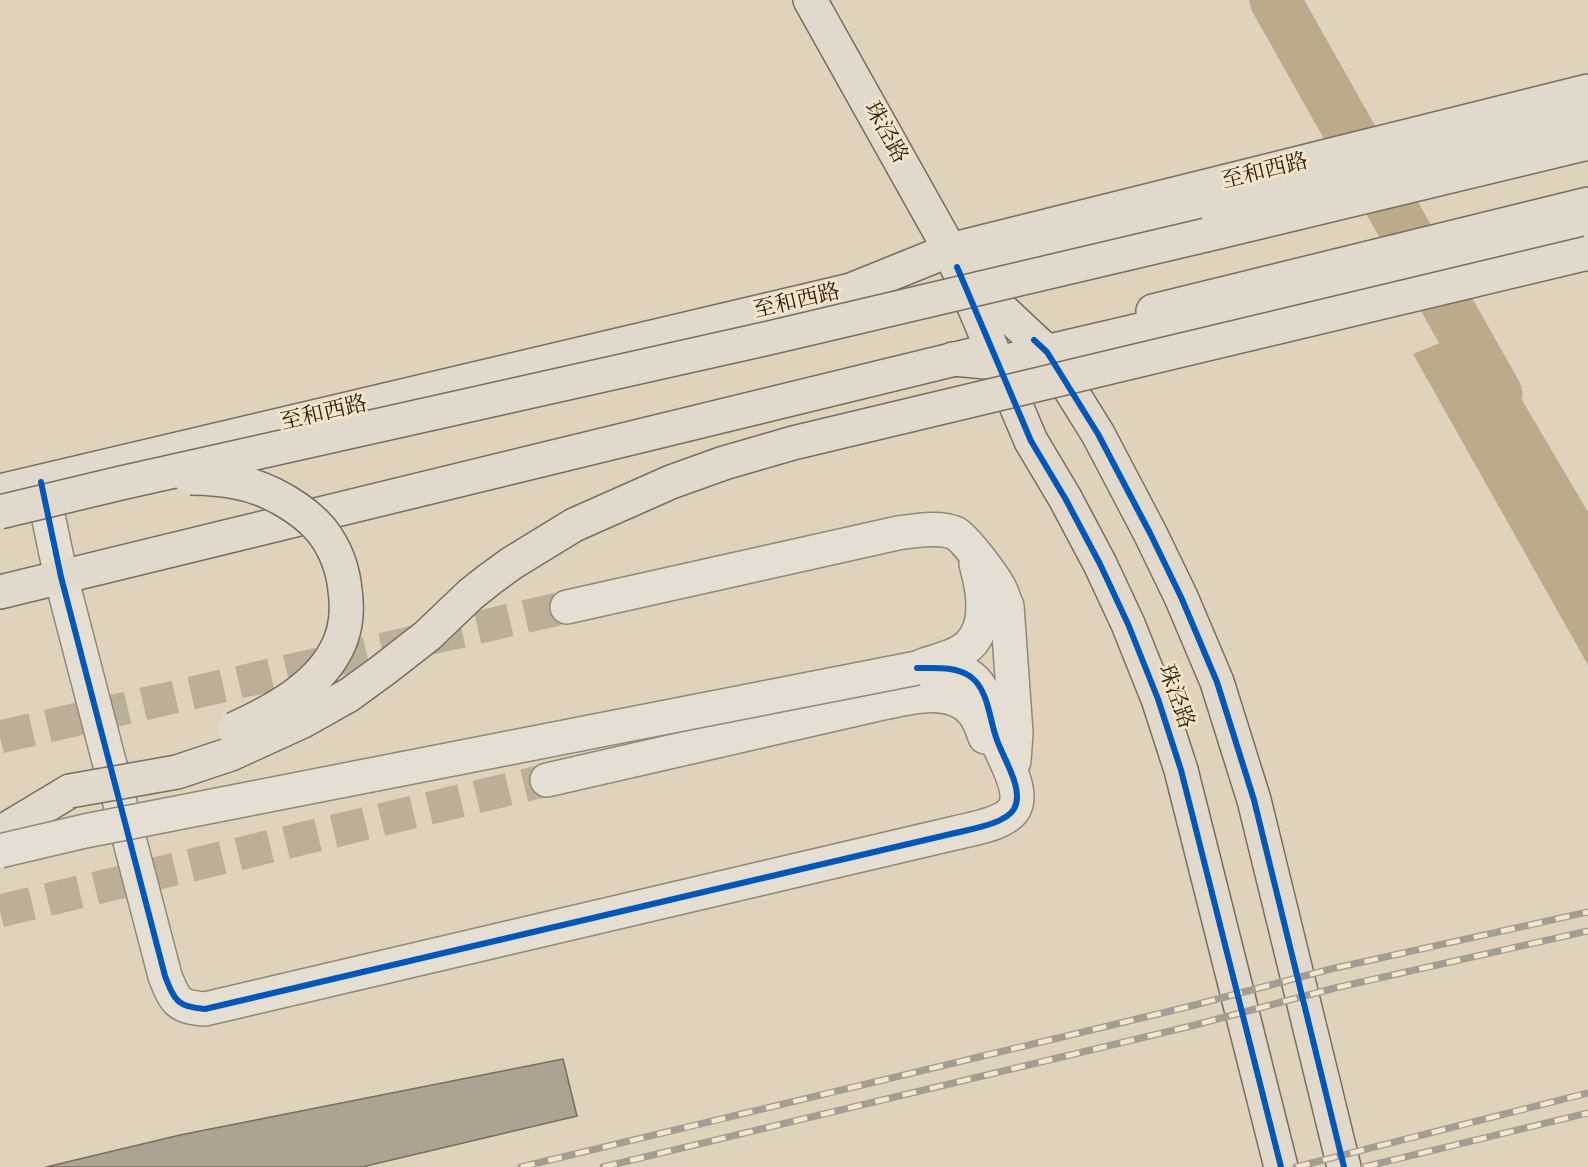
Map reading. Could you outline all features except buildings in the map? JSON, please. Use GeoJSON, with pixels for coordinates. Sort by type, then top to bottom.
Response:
{"type":"FeatureCollection","features":[{"type":"Feature","properties":{"kind":"main road","name":"珠泾路"},"geometry":{"type":"LineString","coordinates":[[810,0],[954,259],[1031,441],[1100,564],[1128,624],[1158,699],[1181,770],[1281,1167]]}},
{"type":"Feature","properties":{"kind":"main road"},"geometry":{"type":"LineString","coordinates":[[1395,153],[1588,91]]}},
{"type":"Feature","properties":{"kind":"main road"},"geometry":{"type":"LineString","coordinates":[[1395,153],[1588,112]]}},
{"type":"Feature","properties":{"kind":"main road"},"geometry":{"type":"LineString","coordinates":[[0,512],[769,338],[1588,143]]}},
{"type":"Feature","properties":{"kind":"main road","name":"至和西路"},"geometry":{"type":"LineString","coordinates":[[0,491],[850,290],[954,259],[1331,165],[1395,153]]}},
{"type":"Feature","properties":{"kind":"main road"},"geometry":{"type":"LineString","coordinates":[[1378,265],[1439,240],[1588,204]]}},
{"type":"Feature","properties":{"kind":"main road"},"geometry":{"type":"LineString","coordinates":[[0,592],[953,359],[995,356],[1378,265],[1588,220]]}},
{"type":"Feature","properties":{"kind":"main road"},"geometry":{"type":"LineString","coordinates":[[0,808],[70,791],[177,772],[231,754],[301,722],[349,695],[382,671],[427,636],[471,594],[512,563],[584,520],[703,470],[793,443],[1588,253]]}},
{"type":"Feature","properties":{"kind":"main road","name":"珠泾路"},"geometry":{"type":"LineString","coordinates":[[954,259],[1040,346],[1098,434],[1181,597],[1217,682],[1254,800],[1344,1167]]}},
{"type":"Feature","properties":{"kind":"main road"},"geometry":{"type":"LineString","coordinates":[[0,833],[70,791],[178,754],[219,737],[275,709],[307,686],[331,659],[339,645],[346,623],[346,595],[342,571],[338,559],[321,530],[310,519],[263,489],[239,482],[184,478],[121,483]]}},
{"type":"Feature","properties":{"kind":"street"},"geometry":{"type":"LineString","coordinates":[[41,482],[61,577],[165,976],[174,997],[187,1008],[205,1009],[1000,820],[1013,811],[1017,801],[1016,790],[987,704],[976,682],[955,669],[917,668]]}},
{"type":"Feature","properties":{"kind":"street"},"geometry":{"type":"LineString","coordinates":[[567,607],[898,533],[926,529],[955,533],[971,549],[999,587],[1007,606],[1016,733],[1013,777]]}},
{"type":"Feature","properties":{"kind":"street"},"geometry":{"type":"LineString","coordinates":[[0,851],[97,828],[917,668],[962,651],[971,644],[980,629],[983,598],[971,549]]}},
{"type":"Feature","properties":{"kind":"street"},"geometry":{"type":"LineString","coordinates":[[547,780],[870,706],[933,696],[954,698],[973,712],[980,723],[988,745],[1013,777]]}},
{"type":"Feature","properties":{"kind":"shaded area"},"geometry":{"type":"Polygon","coordinates":[[[1479,327],[1588,512],[1588,665],[1413,354],[1479,327]]]}},
{"type":"Feature","properties":{"kind":"waterway"},"geometry":{"type":"LineString","coordinates":[[1275,0],[1497,394]]}},
{"type":"Feature","properties":{"kind":"tunnel"},"geometry":{"type":"LineString","coordinates":[[0,737],[567,607]]}},
{"type":"Feature","properties":{"kind":"tunnel"},"geometry":{"type":"LineString","coordinates":[[0,911],[547,780]]}},
{"type":"Feature","properties":{"kind":"railway"},"geometry":{"type":"LineString","coordinates":[[521,1167],[1187,1007],[1331,969],[1588,912]]}},
{"type":"Feature","properties":{"kind":"railway"},"geometry":{"type":"LineString","coordinates":[[603,1167],[1191,1026],[1335,988],[1588,931]]}},
{"type":"Feature","properties":{"kind":"railway"},"geometry":{"type":"LineString","coordinates":[[1296,1167],[1588,1093]]}},
{"type":"Feature","properties":{"kind":"railway"},"geometry":{"type":"LineString","coordinates":[[1364,1167],[1588,1113]]}},
{"type":"Feature","properties":{"kind":"cycle path"},"geometry":{"type":"LineString","coordinates":[[957,267],[1031,441],[1100,564],[1128,624],[1158,699],[1181,770],[1281,1167]]}},
{"type":"Feature","properties":{"kind":"cycle path"},"geometry":{"type":"LineString","coordinates":[[1034,340],[1047,352],[1098,434],[1181,597],[1217,682],[1254,800],[1344,1167]]}},
{"type":"Feature","properties":{"kind":"cycle path"},"geometry":{"type":"LineString","coordinates":[[41,482],[61,577],[165,976],[175,997],[188,1007],[205,1009],[970,830],[1003,819],[1014,809],[1017,793],[1012,774],[997,740],[982,690],[965,673],[945,668],[917,668]]}}]}
